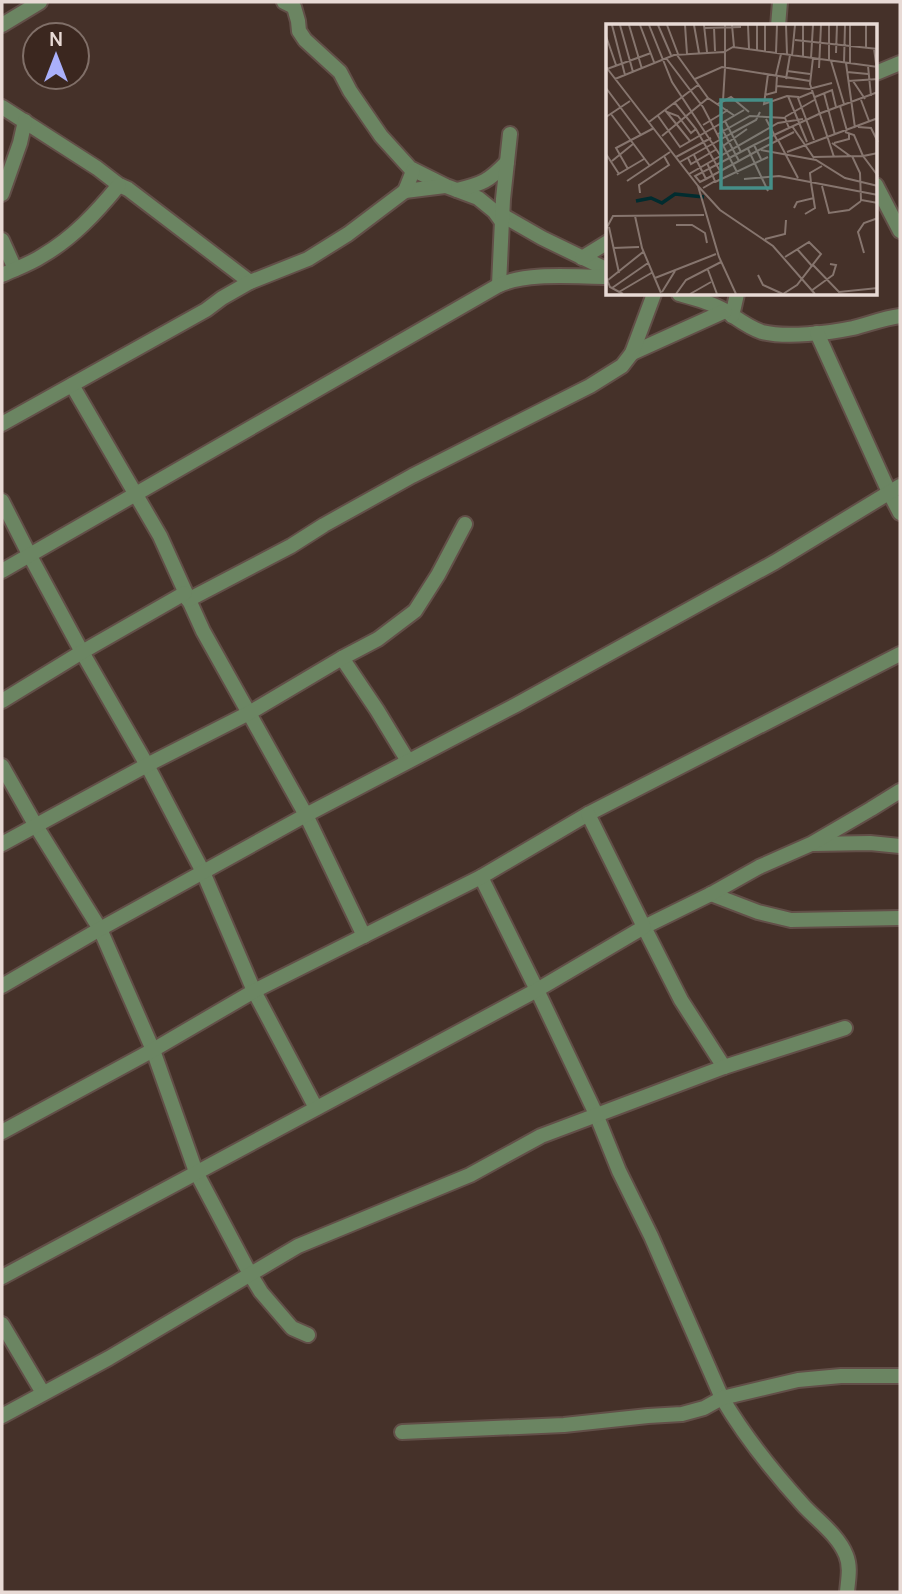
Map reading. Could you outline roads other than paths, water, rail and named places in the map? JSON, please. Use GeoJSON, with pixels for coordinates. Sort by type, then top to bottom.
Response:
{"type":"FeatureCollection","features":[{"type":"Feature","properties":{"kind":"street"},"geometry":{"type":"LineString","coordinates":[[284,2],[294,7],[299,30],[305,40],[340,72],[381,136],[413,171],[478,198],[502,219],[606,269]]}},
{"type":"Feature","properties":{"kind":"street"},"geometry":{"type":"LineString","coordinates":[[778,24],[780,2]]}},
{"type":"Feature","properties":{"kind":"street"},"geometry":{"type":"LineString","coordinates":[[2,25],[34,3]]}},
{"type":"Feature","properties":{"kind":"street"},"geometry":{"type":"LineString","coordinates":[[878,72],[900,63]]}},
{"type":"Feature","properties":{"kind":"street"},"geometry":{"type":"LineString","coordinates":[[2,107],[128,189],[250,282]]}},
{"type":"Feature","properties":{"kind":"street"},"geometry":{"type":"LineString","coordinates":[[2,194],[25,121]]}},
{"type":"Feature","properties":{"kind":"street"},"geometry":{"type":"LineString","coordinates":[[499,285],[510,134]]}},
{"type":"Feature","properties":{"kind":"street"},"geometry":{"type":"LineString","coordinates":[[405,191],[482,183],[493,177],[507,162]]}},
{"type":"Feature","properties":{"kind":"street"},"geometry":{"type":"LineString","coordinates":[[2,424],[250,282],[308,260],[405,191],[413,171]]}},
{"type":"Feature","properties":{"kind":"street"},"geometry":{"type":"LineString","coordinates":[[2,240],[8,272],[40,258],[67,239],[96,213],[119,185]]}},
{"type":"Feature","properties":{"kind":"street"},"geometry":{"type":"LineString","coordinates":[[878,189],[900,231]]}},
{"type":"Feature","properties":{"kind":"street"},"geometry":{"type":"LineString","coordinates":[[582,258],[606,243]]}},
{"type":"Feature","properties":{"kind":"street"},"geometry":{"type":"LineString","coordinates":[[2,571],[499,285],[513,279],[606,277]]}},
{"type":"Feature","properties":{"kind":"street"},"geometry":{"type":"LineString","coordinates":[[2,701],[82,652],[187,596],[280,552],[412,476],[590,386],[622,366],[632,353],[653,296]]}},
{"type":"Feature","properties":{"kind":"street"},"geometry":{"type":"LineString","coordinates":[[687,296],[703,300],[739,322],[762,332],[817,333],[853,328],[900,316]]}},
{"type":"Feature","properties":{"kind":"street"},"geometry":{"type":"LineString","coordinates":[[632,353],[729,314],[736,296]]}},
{"type":"Feature","properties":{"kind":"street"},"geometry":{"type":"LineString","coordinates":[[817,333],[895,489],[900,513]]}},
{"type":"Feature","properties":{"kind":"street"},"geometry":{"type":"LineString","coordinates":[[72,385],[160,536],[203,631],[306,815],[364,936]]}},
{"type":"Feature","properties":{"kind":"street"},"geometry":{"type":"LineString","coordinates":[[2,986],[202,872],[516,705],[775,562],[895,489]]}},
{"type":"Feature","properties":{"kind":"street"},"geometry":{"type":"LineString","coordinates":[[2,501],[82,652],[147,765],[202,872],[254,991],[316,1108]]}},
{"type":"Feature","properties":{"kind":"street"},"geometry":{"type":"LineString","coordinates":[[2,844],[249,713],[378,639],[415,611],[466,524]]}},
{"type":"Feature","properties":{"kind":"street"},"geometry":{"type":"LineString","coordinates":[[2,1132],[153,1050],[254,991],[481,877],[588,814],[900,654]]}},
{"type":"Feature","properties":{"kind":"street"},"geometry":{"type":"LineString","coordinates":[[342,658],[408,761]]}},
{"type":"Feature","properties":{"kind":"street"},"geometry":{"type":"LineString","coordinates":[[2,766],[100,929],[153,1050],[196,1172],[250,1274],[261,1292],[292,1328],[308,1335]]}},
{"type":"Feature","properties":{"kind":"street"},"geometry":{"type":"LineString","coordinates":[[2,1277],[537,990],[644,927],[759,867],[811,844],[900,791]]}},
{"type":"Feature","properties":{"kind":"street"},"geometry":{"type":"LineString","coordinates":[[588,814],[681,1000],[724,1067]]}},
{"type":"Feature","properties":{"kind":"street"},"geometry":{"type":"LineString","coordinates":[[811,844],[870,843],[900,846]]}},
{"type":"Feature","properties":{"kind":"street"},"geometry":{"type":"LineString","coordinates":[[481,877],[596,1114],[722,1398],[755,1447],[804,1506],[840,1543],[847,1556],[847,1592]]}},
{"type":"Feature","properties":{"kind":"street"},"geometry":{"type":"LineString","coordinates":[[711,894],[758,912],[790,920],[900,918]]}},
{"type":"Feature","properties":{"kind":"street"},"geometry":{"type":"LineString","coordinates":[[2,1416],[109,1358],[299,1246],[470,1175],[541,1136],[596,1114],[724,1067],[845,1028]]}},
{"type":"Feature","properties":{"kind":"street"},"geometry":{"type":"LineString","coordinates":[[2,1324],[43,1393]]}},
{"type":"Feature","properties":{"kind":"street"},"geometry":{"type":"LineString","coordinates":[[401,1432],[564,1425],[682,1414],[704,1408],[722,1398],[798,1380],[841,1376],[900,1376]]}}]}
